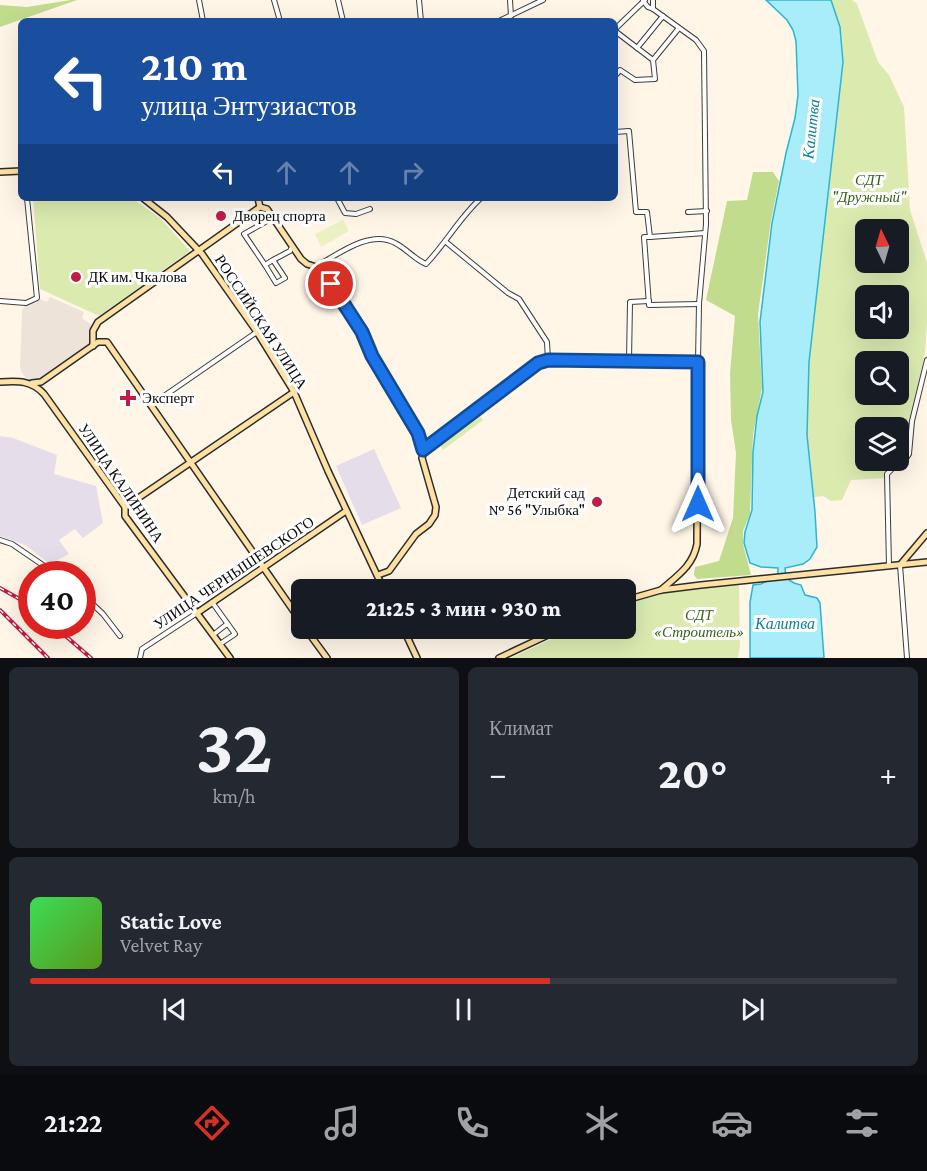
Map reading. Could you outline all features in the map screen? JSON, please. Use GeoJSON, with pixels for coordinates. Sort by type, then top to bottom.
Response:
{"type":"FeatureCollection","features":[{"type":"Feature","properties":{"kind":"street"},"geometry":{"type":"LineString","coordinates":[[199,0],[202,18]]}},
{"type":"Feature","properties":{"kind":"street"},"geometry":{"type":"LineString","coordinates":[[274,0],[279,18]]}},
{"type":"Feature","properties":{"kind":"street"},"geometry":{"type":"LineString","coordinates":[[338,0],[342,18]]}},
{"type":"Feature","properties":{"kind":"street"},"geometry":{"type":"LineString","coordinates":[[419,0],[421,18]]}},
{"type":"Feature","properties":{"kind":"street"},"geometry":{"type":"LineString","coordinates":[[510,0],[511,16]]}},
{"type":"Feature","properties":{"kind":"street"},"geometry":{"type":"LineString","coordinates":[[506,18],[543,0]]}},
{"type":"Feature","properties":{"kind":"street"},"geometry":{"type":"LineString","coordinates":[[653,0],[653,9]]}},
{"type":"Feature","properties":{"kind":"street"},"geometry":{"type":"LineString","coordinates":[[618,27],[644,1],[696,40],[704,51],[707,211],[699,304],[698,544],[689,565],[661,590]]}},
{"type":"Feature","properties":{"kind":"street"},"geometry":{"type":"LineString","coordinates":[[637,48],[663,16]]}},
{"type":"Feature","properties":{"kind":"street"},"geometry":{"type":"LineString","coordinates":[[618,72],[620,70],[634,80],[655,79],[653,60],[679,28]]}},
{"type":"Feature","properties":{"kind":"street"},"geometry":{"type":"LineString","coordinates":[[618,32],[653,60]]}},
{"type":"Feature","properties":{"kind":"street"},"geometry":{"type":"LineString","coordinates":[[618,132],[629,131],[636,212],[647,212],[649,305],[699,304]]}},
{"type":"Feature","properties":{"kind":"street"},"geometry":{"type":"LineString","coordinates":[[0,172],[18,171]]}},
{"type":"Feature","properties":{"kind":"street"},"geometry":{"type":"LineString","coordinates":[[0,301],[26,303],[36,298],[27,201]]}},
{"type":"Feature","properties":{"kind":"street","name":"РОССИЙСКАЯ УЛИЦА"},"geometry":{"type":"LineString","coordinates":[[147,201],[167,217],[199,250],[294,392],[346,511],[380,579]]}},
{"type":"Feature","properties":{"kind":"street"},"geometry":{"type":"LineString","coordinates":[[259,201],[260,207]]}},
{"type":"Feature","properties":{"kind":"street"},"geometry":{"type":"LineString","coordinates":[[339,201],[345,213],[356,214],[370,209]]}},
{"type":"Feature","properties":{"kind":"street"},"geometry":{"type":"LineString","coordinates":[[317,266],[352,246],[387,239],[397,243],[418,261],[426,264],[446,242],[475,201]]}},
{"type":"Feature","properties":{"kind":"street"},"geometry":{"type":"LineString","coordinates":[[93,346],[95,326],[260,207]]}},
{"type":"Feature","properties":{"kind":"street"},"geometry":{"type":"LineString","coordinates":[[260,207],[267,209],[306,264],[322,269],[362,332],[372,356],[418,433],[423,450],[422,458],[434,501],[435,515],[429,524],[407,544],[389,571],[378,575]]}},
{"type":"Feature","properties":{"kind":"street"},"geometry":{"type":"LineString","coordinates":[[688,212],[707,211]]}},
{"type":"Feature","properties":{"kind":"street"},"geometry":{"type":"LineString","coordinates":[[267,220],[244,234],[276,283],[285,278],[273,260]]}},
{"type":"Feature","properties":{"kind":"street"},"geometry":{"type":"LineString","coordinates":[[647,237],[705,234]]}},
{"type":"Feature","properties":{"kind":"street"},"geometry":{"type":"LineString","coordinates":[[446,242],[508,293],[519,299],[547,342],[548,360]]}},
{"type":"Feature","properties":{"kind":"street"},"geometry":{"type":"LineString","coordinates":[[265,265],[292,247]]}},
{"type":"Feature","properties":{"kind":"street"},"geometry":{"type":"LineString","coordinates":[[629,362],[630,302],[649,301]]}},
{"type":"Feature","properties":{"kind":"street"},"geometry":{"type":"LineString","coordinates":[[152,405],[256,333]]}},
{"type":"Feature","properties":{"kind":"street"},"geometry":{"type":"LineString","coordinates":[[0,382],[41,382],[98,342],[107,342],[291,608]]}},
{"type":"Feature","properties":{"kind":"street"},"geometry":{"type":"LineString","coordinates":[[423,450],[538,363],[548,360],[698,362]]}},
{"type":"Feature","properties":{"kind":"street"},"geometry":{"type":"LineString","coordinates":[[889,567],[887,474],[894,467],[903,463],[909,454],[912,421],[927,360]]}},
{"type":"Feature","properties":{"kind":"street","name":"УЛИЦА КАЛИНИНА"},"geometry":{"type":"LineString","coordinates":[[32,383],[44,394],[125,507],[125,516],[230,658]]}},
{"type":"Feature","properties":{"kind":"street"},"geometry":{"type":"LineString","coordinates":[[125,507],[294,392]]}},
{"type":"Feature","properties":{"kind":"street","name":"УЛИЦА ЧЕРНЫШЕВСКОГО"},"geometry":{"type":"LineString","coordinates":[[140,658],[142,650],[346,511]]}},
{"type":"Feature","properties":{"kind":"street"},"geometry":{"type":"LineString","coordinates":[[907,658],[900,565],[927,533]]}},
{"type":"Feature","properties":{"kind":"street"},"geometry":{"type":"LineString","coordinates":[[0,540],[12,544],[37,561]]}},
{"type":"Feature","properties":{"kind":"street"},"geometry":{"type":"LineString","coordinates":[[909,555],[914,564]]}},
{"type":"Feature","properties":{"kind":"street"},"geometry":{"type":"LineString","coordinates":[[636,597],[661,590],[927,562]]}},
{"type":"Feature","properties":{"kind":"street"},"geometry":{"type":"LineString","coordinates":[[212,602],[235,634],[220,644]]}},
{"type":"Feature","properties":{"kind":"street"},"geometry":{"type":"LineString","coordinates":[[96,607],[120,636]]}},
{"type":"Feature","properties":{"kind":"street"},"geometry":{"type":"LineString","coordinates":[[213,635],[227,624]]}},
{"type":"Feature","properties":{"kind":"street"},"geometry":{"type":"LineString","coordinates":[[313,639],[327,658]]}},
{"type":"Feature","properties":{"kind":"street"},"geometry":{"type":"LineString","coordinates":[[408,639],[417,658]]}},
{"type":"Feature","properties":{"kind":"street"},"geometry":{"type":"LineString","coordinates":[[499,658],[540,639]]}},
{"type":"Feature","properties":{"kind":"shaded area"},"geometry":{"type":"Polygon","coordinates":[[[50,297],[84,312],[82,318],[97,329],[93,346],[41,382],[32,383],[23,375],[20,368],[22,311],[26,303],[37,298],[47,302],[50,297]]]}},
{"type":"Feature","properties":{"kind":"shaded area"},"geometry":{"type":"Polygon","coordinates":[[[0,436],[13,438],[57,455],[54,474],[96,486],[103,523],[83,538],[75,529],[59,540],[69,554],[56,561],[46,561],[25,545],[0,536],[0,436]]]}},
{"type":"Feature","properties":{"kind":"shaded area"},"geometry":{"type":"Polygon","coordinates":[[[374,449],[401,508],[362,525],[336,466],[374,449]]]}},
{"type":"Feature","properties":{"kind":"green space"},"geometry":{"type":"Polygon","coordinates":[[[77,0],[26,18],[18,18],[18,21],[0,27],[0,5],[27,7],[77,0]]]}},
{"type":"Feature","properties":{"kind":"green space","name":"СДТ \"Дружный\""},"geometry":{"type":"Polygon","coordinates":[[[830,0],[852,0],[857,4],[878,62],[889,75],[904,107],[910,210],[927,263],[927,324],[925,353],[909,426],[909,417],[855,417],[855,471],[894,471],[887,478],[851,480],[842,500],[831,501],[823,496],[808,498],[805,467],[805,376],[811,341],[812,286],[830,184],[843,61],[842,36],[830,0]]]}},
{"type":"Feature","properties":{"kind":"green space"},"geometry":{"type":"Polygon","coordinates":[[[753,172],[773,172],[779,181],[758,314],[762,388],[753,435],[750,514],[743,531],[743,544],[751,575],[697,579],[694,575],[695,567],[719,561],[733,518],[736,453],[731,420],[730,373],[735,316],[706,300],[727,201],[747,200],[753,172]]]}},
{"type":"Feature","properties":{"kind":"green space"},"geometry":{"type":"Polygon","coordinates":[[[33,201],[136,201],[161,219],[190,251],[99,316],[40,289],[33,201]]]}},
{"type":"Feature","properties":{"kind":"green space"},"geometry":{"type":"Polygon","coordinates":[[[343,220],[349,231],[321,247],[315,234],[343,220]]]}},
{"type":"Feature","properties":{"kind":"green space"},"geometry":{"type":"Polygon","coordinates":[[[476,415],[483,420],[443,450],[440,445],[441,441],[476,415]]]}},
{"type":"Feature","properties":{"kind":"green space","name":"СДТ «Строитель»"},"geometry":{"type":"Polygon","coordinates":[[[739,585],[740,646],[738,658],[511,658],[552,639],[636,639],[636,600],[682,590],[739,585]]]}},
{"type":"Feature","properties":{"kind":"water","name":"Калитва"},"geometry":{"type":"Polygon","coordinates":[[[766,0],[831,0],[840,27],[843,62],[809,362],[807,435],[817,547],[810,559],[803,564],[785,568],[786,578],[801,585],[805,595],[817,598],[820,603],[824,658],[750,658],[750,602],[753,585],[761,584],[778,575],[778,568],[761,567],[750,563],[744,543],[752,510],[753,452],[757,416],[763,392],[760,322],[772,223],[798,95],[796,41],[793,30],[787,20],[766,0]]]}},
{"type":"Feature","properties":{"kind":"railway"},"geometry":{"type":"LineString","coordinates":[[0,588],[18,598]]}},
{"type":"Feature","properties":{"kind":"railway"},"geometry":{"type":"LineString","coordinates":[[0,610],[48,658]]}},
{"type":"Feature","properties":{"kind":"railway"},"geometry":{"type":"LineString","coordinates":[[69,639],[91,658]]}},
{"type":"Feature","properties":{"kind":"place","name":"Дворец спорта"},"geometry":{"type":"Point","coordinates":[221,216]}},
{"type":"Feature","properties":{"kind":"place","name":"ДК им. Чкалова"},"geometry":{"type":"Point","coordinates":[76,277]}},
{"type":"Feature","properties":{"kind":"place","name":"Эксперт"},"geometry":{"type":"Point","coordinates":[128,398]}},
{"type":"Feature","properties":{"kind":"place","name":"Детский сад № 56 \"Улыбка\""},"geometry":{"type":"Point","coordinates":[597,502]}},
{"type":"Feature","properties":{"kind":"route"},"geometry":{"type":"LineString","coordinates":[[331,284],[362,332],[372,356],[418,433],[423,450],[538,363],[548,360],[698,362],[698,504]]}}]}
